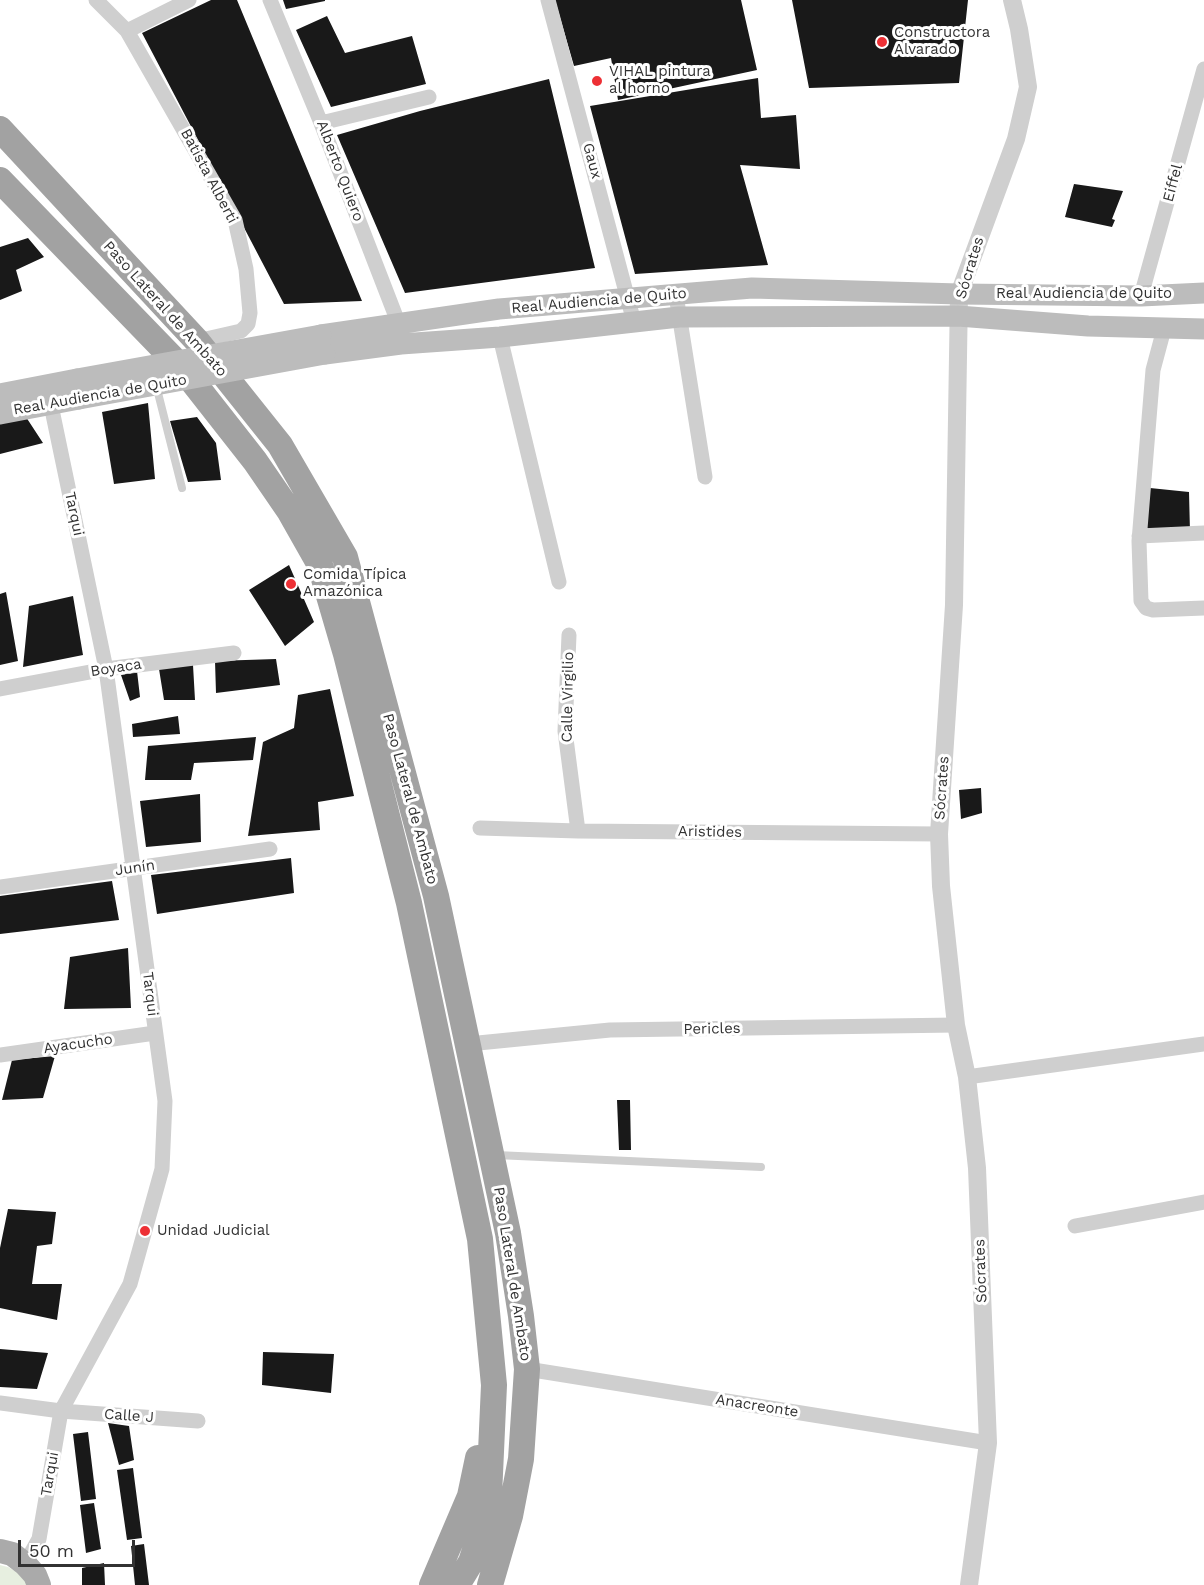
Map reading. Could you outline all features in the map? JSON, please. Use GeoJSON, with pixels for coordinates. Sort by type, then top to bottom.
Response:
{"type":"FeatureCollection","features":[{"type":"Feature","properties":{"kind":"highway","name":"Paso Lateral de Ambato"},"geometry":{"type":"LineString","coordinates":[[0,129],[197,341],[280,445],[345,557],[436,896],[508,1233],[521,1316],[527,1369],[521,1459],[510,1516],[490,1585]]}},
{"type":"Feature","properties":{"kind":"highway","name":"Paso Lateral de Ambato"},"geometry":{"type":"LineString","coordinates":[[0,180],[150,347],[182,368],[255,461],[290,512],[320,565],[346,654],[409,903],[480,1239],[494,1385]]}},
{"type":"Feature","properties":{"kind":"highway"},"geometry":{"type":"LineString","coordinates":[[432,1585],[470,1496],[494,1385]]}},
{"type":"Feature","properties":{"kind":"highway"},"geometry":{"type":"LineString","coordinates":[[458,1585],[471,1562],[483,1526],[489,1496],[494,1385]]}},
{"type":"Feature","properties":{"kind":"main road","name":"Real Audiencia de Quito"},"geometry":{"type":"LineString","coordinates":[[0,394],[78,389],[323,344],[398,322],[499,309],[752,288],[959,294],[1141,296],[1204,293]]}},
{"type":"Feature","properties":{"kind":"main road","name":"Real Audiencia de Quito"},"geometry":{"type":"LineString","coordinates":[[323,344],[401,344],[500,338],[679,317],[958,316],[1088,326],[1204,329]]}},
{"type":"Feature","properties":{"kind":"main road","name":"Real Audiencia de Quito"},"geometry":{"type":"LineString","coordinates":[[0,414],[51,405],[78,389]]}},
{"type":"Feature","properties":{"kind":"main road"},"geometry":{"type":"LineString","coordinates":[[0,1551],[12,1554],[25,1564],[35,1575],[39,1585]]}},
{"type":"Feature","properties":{"kind":"street","name":"Batista Alberti"},"geometry":{"type":"LineString","coordinates":[[96,0],[127,31],[235,220],[246,269],[250,313],[248,324],[241,331],[197,341]]}},
{"type":"Feature","properties":{"kind":"street"},"geometry":{"type":"LineString","coordinates":[[127,31],[189,0]]}},
{"type":"Feature","properties":{"kind":"street","name":"Alberto Quiero"},"geometry":{"type":"LineString","coordinates":[[270,0],[321,123],[398,322],[401,344]]}},
{"type":"Feature","properties":{"kind":"street","name":"Gaux"},"geometry":{"type":"LineString","coordinates":[[548,0],[634,322]]}},
{"type":"Feature","properties":{"kind":"street","name":"Sócrates"},"geometry":{"type":"LineString","coordinates":[[969,1585],[988,1443],[977,1168],[967,1077],[956,1025],[941,886],[939,834],[954,605],[959,294],[1016,139],[1028,87],[1012,0]]}},
{"type":"Feature","properties":{"kind":"street","name":"Eiffel"},"geometry":{"type":"LineString","coordinates":[[1141,296],[1204,69]]}},
{"type":"Feature","properties":{"kind":"street"},"geometry":{"type":"LineString","coordinates":[[321,123],[429,97]]}},
{"type":"Feature","properties":{"kind":"street"},"geometry":{"type":"LineString","coordinates":[[676,295],[705,477]]}},
{"type":"Feature","properties":{"kind":"street"},"geometry":{"type":"LineString","coordinates":[[1164,329],[1153,370],[1139,536],[1141,601],[1143,605],[1153,609],[1204,608]]}},
{"type":"Feature","properties":{"kind":"street"},"geometry":{"type":"LineString","coordinates":[[500,338],[559,582]]}},
{"type":"Feature","properties":{"kind":"street","name":"Tarqui"},"geometry":{"type":"LineString","coordinates":[[25,1564],[39,1539],[61,1411],[130,1284],[162,1169],[165,1101],[106,669],[51,405]]}},
{"type":"Feature","properties":{"kind":"street"},"geometry":{"type":"LineString","coordinates":[[1139,536],[1204,533]]}},
{"type":"Feature","properties":{"kind":"street","name":"Calle Virgilio"},"geometry":{"type":"LineString","coordinates":[[569,635],[565,731],[578,831]]}},
{"type":"Feature","properties":{"kind":"street","name":"Boyaca"},"geometry":{"type":"LineString","coordinates":[[0,689],[106,669],[234,652]]}},
{"type":"Feature","properties":{"kind":"street","name":"Aristides"},"geometry":{"type":"LineString","coordinates":[[480,828],[939,834]]}},
{"type":"Feature","properties":{"kind":"street","name":"Junín"},"geometry":{"type":"LineString","coordinates":[[0,887],[270,849]]}},
{"type":"Feature","properties":{"kind":"street","name":"Pericles"},"geometry":{"type":"LineString","coordinates":[[468,1044],[610,1030],[956,1025]]}},
{"type":"Feature","properties":{"kind":"street","name":"Ayacucho"},"geometry":{"type":"LineString","coordinates":[[0,1055],[155,1034]]}},
{"type":"Feature","properties":{"kind":"street"},"geometry":{"type":"LineString","coordinates":[[967,1077],[1204,1044]]}},
{"type":"Feature","properties":{"kind":"street"},"geometry":{"type":"LineString","coordinates":[[1075,1226],[1204,1202]]}},
{"type":"Feature","properties":{"kind":"street","name":"Anacreonte"},"geometry":{"type":"LineString","coordinates":[[527,1369],[988,1443]]}},
{"type":"Feature","properties":{"kind":"street","name":"Calle J"},"geometry":{"type":"LineString","coordinates":[[0,1403],[61,1411],[198,1421]]}},
{"type":"Feature","properties":{"kind":"lane"},"geometry":{"type":"LineString","coordinates":[[150,347],[182,488]]}},
{"type":"Feature","properties":{"kind":"lane"},"geometry":{"type":"LineString","coordinates":[[492,1155],[761,1167]]}},
{"type":"Feature","properties":{"kind":"green space"},"geometry":{"type":"Polygon","coordinates":[[[0,1565],[20,1574],[29,1585],[0,1585],[0,1565]]]}},
{"type":"Feature","properties":{"kind":"building"},"geometry":{"type":"Polygon","coordinates":[[[211,0],[237,0],[362,301],[284,304],[142,33],[211,0]]]}},
{"type":"Feature","properties":{"kind":"building"},"geometry":{"type":"Polygon","coordinates":[[[283,0],[325,0],[325,1],[286,9],[283,0]]]}},
{"type":"Feature","properties":{"kind":"building"},"geometry":{"type":"Polygon","coordinates":[[[555,0],[741,0],[757,70],[618,100],[611,58],[574,66],[555,0]]]}},
{"type":"Feature","properties":{"kind":"building","name":"Constructora Alvarado"},"geometry":{"type":"Polygon","coordinates":[[[792,0],[968,0],[959,83],[809,88],[792,0]]]}},
{"type":"Feature","properties":{"kind":"building"},"geometry":{"type":"Polygon","coordinates":[[[327,16],[345,53],[412,36],[426,84],[331,107],[296,30],[327,16]]]}},
{"type":"Feature","properties":{"kind":"building"},"geometry":{"type":"Polygon","coordinates":[[[758,78],[761,118],[796,115],[800,169],[740,165],[768,265],[635,274],[590,106],[758,78]]]}},
{"type":"Feature","properties":{"kind":"building"},"geometry":{"type":"Polygon","coordinates":[[[549,79],[595,268],[405,293],[337,135],[420,111],[549,79]]]}},
{"type":"Feature","properties":{"kind":"building"},"geometry":{"type":"Polygon","coordinates":[[[1074,184],[1123,191],[1112,219],[1115,220],[1112,227],[1065,217],[1074,184]]]}},
{"type":"Feature","properties":{"kind":"building"},"geometry":{"type":"Polygon","coordinates":[[[28,238],[44,257],[16,270],[22,291],[0,300],[0,247],[28,238]]]}},
{"type":"Feature","properties":{"kind":"building"},"geometry":{"type":"Polygon","coordinates":[[[148,403],[155,479],[114,484],[102,412],[148,403]]]}},
{"type":"Feature","properties":{"kind":"building"},"geometry":{"type":"Polygon","coordinates":[[[26,417],[43,443],[0,454],[0,423],[26,417]]]}},
{"type":"Feature","properties":{"kind":"building"},"geometry":{"type":"Polygon","coordinates":[[[197,417],[216,443],[221,480],[188,482],[170,421],[197,417]]]}},
{"type":"Feature","properties":{"kind":"building"},"geometry":{"type":"Polygon","coordinates":[[[1150,488],[1189,492],[1190,532],[1145,529],[1150,488]]]}},
{"type":"Feature","properties":{"kind":"building"},"geometry":{"type":"Polygon","coordinates":[[[289,565],[314,622],[285,646],[249,590],[289,565]]]}},
{"type":"Feature","properties":{"kind":"building"},"geometry":{"type":"Polygon","coordinates":[[[6,592],[18,661],[0,665],[0,594],[6,592]]]}},
{"type":"Feature","properties":{"kind":"building"},"geometry":{"type":"Polygon","coordinates":[[[73,596],[83,655],[23,667],[29,606],[73,596]]]}},
{"type":"Feature","properties":{"kind":"building"},"geometry":{"type":"Polygon","coordinates":[[[276,659],[280,685],[216,693],[215,661],[276,659]]]}},
{"type":"Feature","properties":{"kind":"building"},"geometry":{"type":"Polygon","coordinates":[[[193,665],[195,700],[164,700],[159,669],[193,665]]]}},
{"type":"Feature","properties":{"kind":"building"},"geometry":{"type":"Polygon","coordinates":[[[137,671],[140,697],[130,701],[121,675],[137,671]]]}},
{"type":"Feature","properties":{"kind":"building"},"geometry":{"type":"Polygon","coordinates":[[[330,689],[354,796],[318,802],[320,830],[248,836],[263,742],[294,728],[298,695],[330,689]]]}},
{"type":"Feature","properties":{"kind":"building"},"geometry":{"type":"Polygon","coordinates":[[[178,716],[180,734],[133,737],[132,724],[178,716]]]}},
{"type":"Feature","properties":{"kind":"building"},"geometry":{"type":"Polygon","coordinates":[[[256,737],[253,760],[194,763],[191,780],[145,780],[148,746],[256,737]]]}},
{"type":"Feature","properties":{"kind":"building"},"geometry":{"type":"Polygon","coordinates":[[[981,788],[982,813],[961,819],[959,790],[981,788]]]}},
{"type":"Feature","properties":{"kind":"building"},"geometry":{"type":"Polygon","coordinates":[[[200,794],[201,842],[146,847],[140,801],[200,794]]]}},
{"type":"Feature","properties":{"kind":"building"},"geometry":{"type":"Polygon","coordinates":[[[291,858],[294,893],[157,914],[151,875],[291,858]]]}},
{"type":"Feature","properties":{"kind":"building"},"geometry":{"type":"Polygon","coordinates":[[[112,881],[119,920],[0,934],[0,896],[112,881]]]}},
{"type":"Feature","properties":{"kind":"building"},"geometry":{"type":"Polygon","coordinates":[[[128,948],[131,1008],[64,1009],[70,957],[128,948]]]}},
{"type":"Feature","properties":{"kind":"building"},"geometry":{"type":"Polygon","coordinates":[[[55,1056],[43,1098],[2,1100],[12,1060],[55,1056]]]}},
{"type":"Feature","properties":{"kind":"building"},"geometry":{"type":"Polygon","coordinates":[[[617,1100],[630,1100],[631,1150],[619,1150],[617,1100]]]}},
{"type":"Feature","properties":{"kind":"building"},"geometry":{"type":"Polygon","coordinates":[[[8,1209],[56,1212],[52,1244],[37,1246],[32,1284],[62,1284],[57,1320],[0,1308],[0,1248],[8,1209]]]}},
{"type":"Feature","properties":{"kind":"building"},"geometry":{"type":"Polygon","coordinates":[[[0,1349],[48,1353],[37,1389],[0,1387],[0,1349]]]}},
{"type":"Feature","properties":{"kind":"building"},"geometry":{"type":"Polygon","coordinates":[[[263,1352],[334,1354],[331,1393],[262,1385],[263,1352]]]}},
{"type":"Feature","properties":{"kind":"building"},"geometry":{"type":"Polygon","coordinates":[[[108,1423],[129,1426],[134,1460],[119,1465],[108,1423]]]}},
{"type":"Feature","properties":{"kind":"building"},"geometry":{"type":"Polygon","coordinates":[[[88,1432],[96,1499],[81,1501],[73,1434],[88,1432]]]}},
{"type":"Feature","properties":{"kind":"building"},"geometry":{"type":"Polygon","coordinates":[[[133,1468],[142,1538],[127,1540],[117,1470],[133,1468]]]}},
{"type":"Feature","properties":{"kind":"building"},"geometry":{"type":"Polygon","coordinates":[[[94,1503],[101,1549],[86,1553],[80,1505],[94,1503]]]}},
{"type":"Feature","properties":{"kind":"building"},"geometry":{"type":"Polygon","coordinates":[[[144,1544],[149,1585],[135,1585],[131,1546],[144,1544]]]}},
{"type":"Feature","properties":{"kind":"building"},"geometry":{"type":"Polygon","coordinates":[[[104,1563],[105,1585],[82,1585],[82,1568],[104,1563]]]}},
{"type":"Feature","properties":{"kind":"place","name":"Constructora Alvarado"},"geometry":{"type":"Point","coordinates":[882,42]}},
{"type":"Feature","properties":{"kind":"place","name":"VIHAL pintura al horno"},"geometry":{"type":"Point","coordinates":[597,81]}},
{"type":"Feature","properties":{"kind":"place","name":"Comida Típica Amazónica"},"geometry":{"type":"Point","coordinates":[291,584]}},
{"type":"Feature","properties":{"kind":"place","name":"Unidad Judicial"},"geometry":{"type":"Point","coordinates":[145,1231]}}]}
